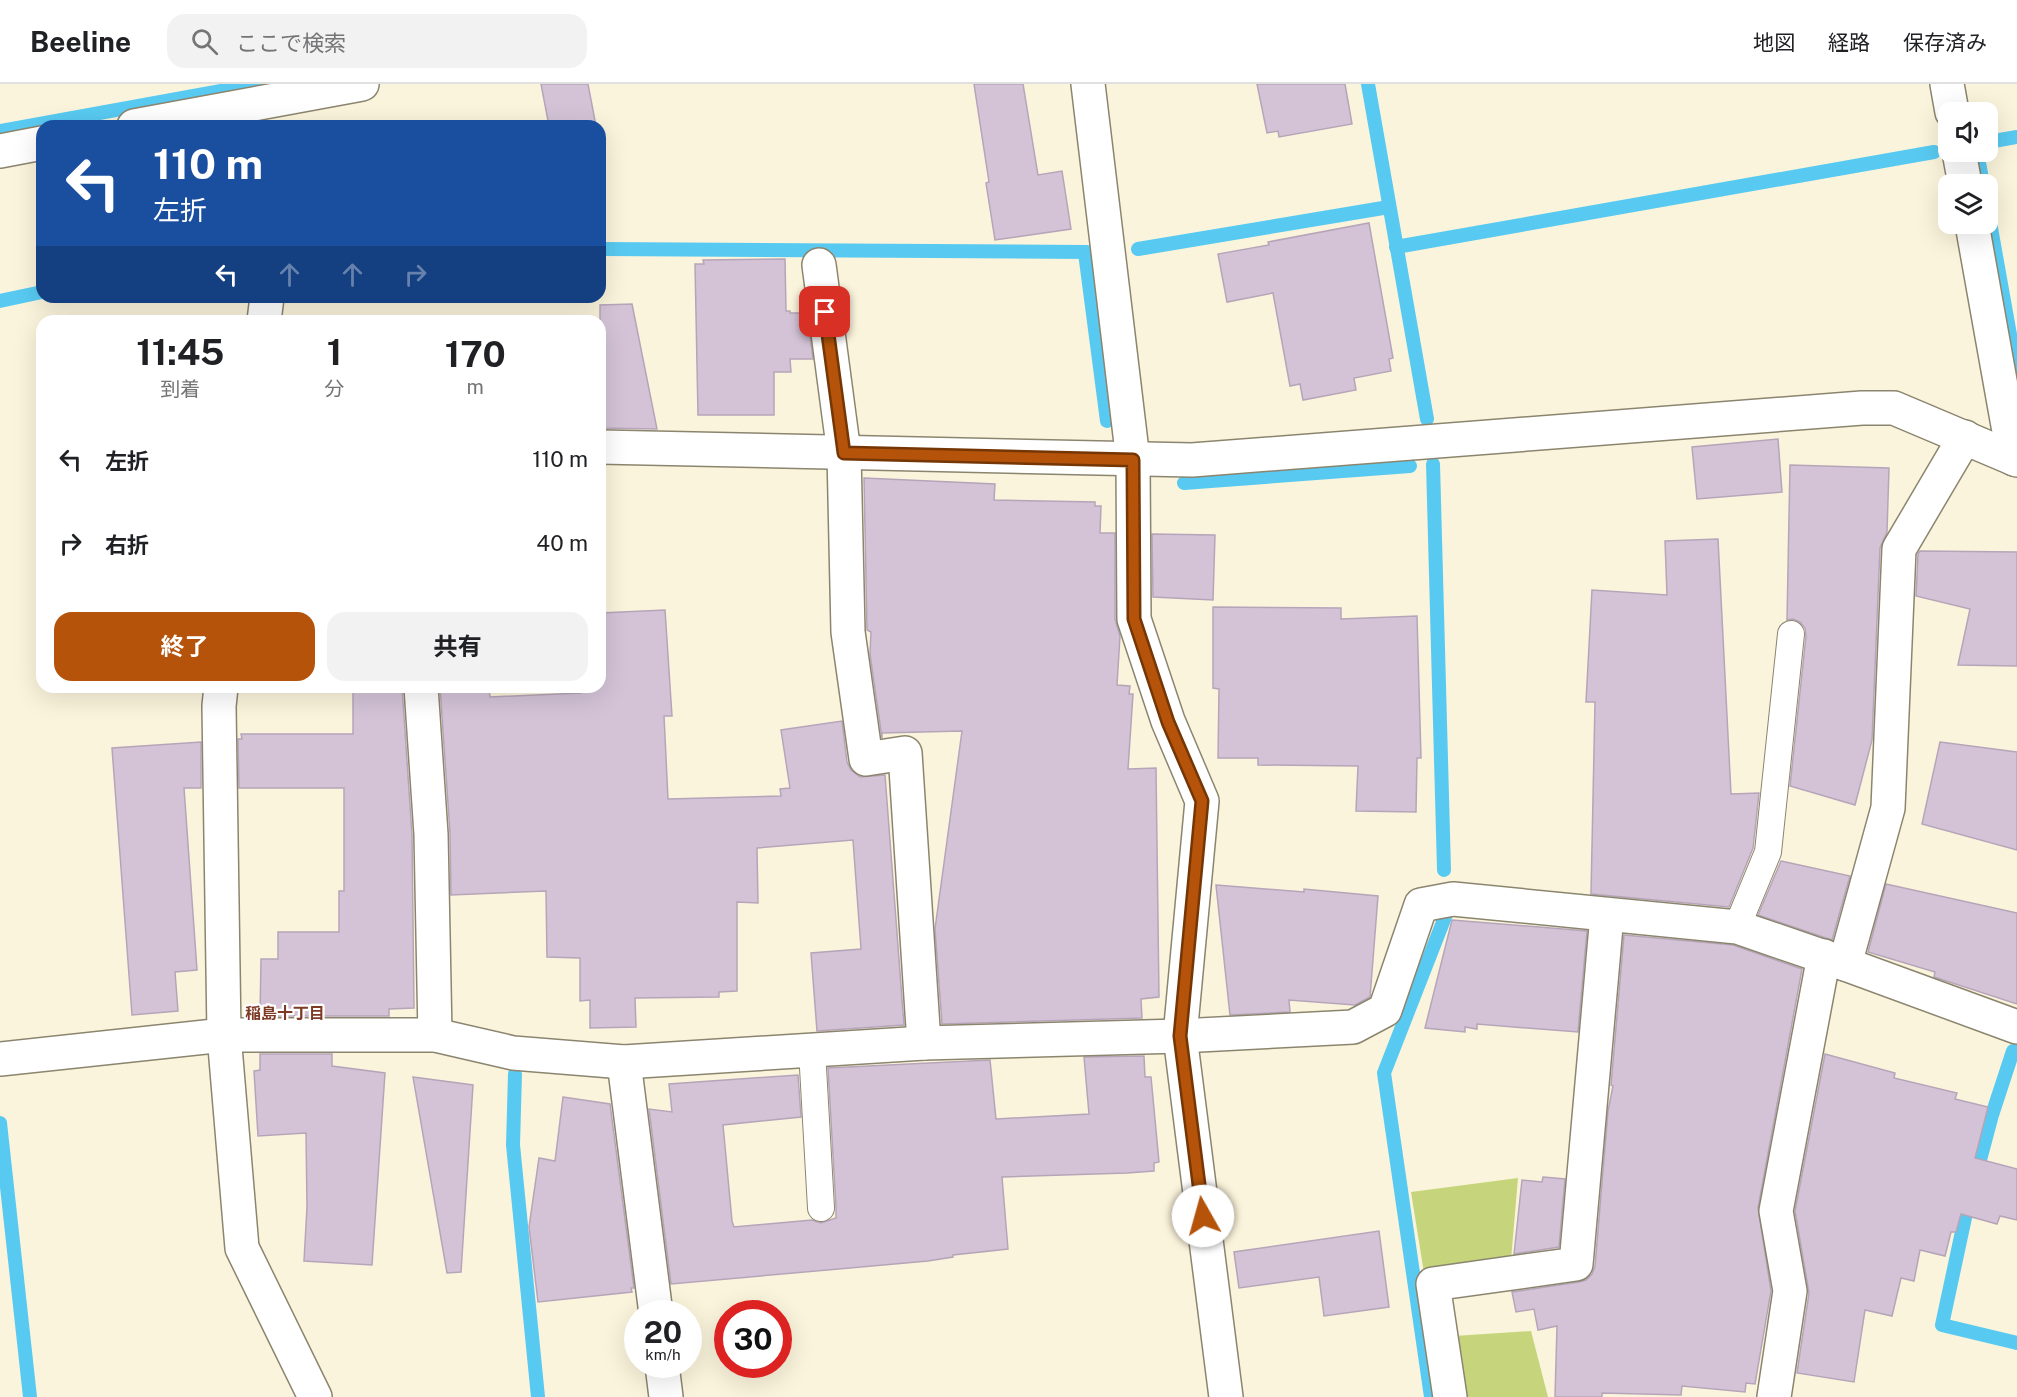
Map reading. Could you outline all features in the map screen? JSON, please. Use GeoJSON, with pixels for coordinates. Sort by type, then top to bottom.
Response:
{"type":"FeatureCollection","features":[{"type":"Feature","properties":{"kind":"street"},"geometry":{"type":"LineString","coordinates":[[173,120],[290,102],[362,84]]}},
{"type":"Feature","properties":{"kind":"street"},"geometry":{"type":"LineString","coordinates":[[1088,84],[1133,460],[1134,619],[1168,722],[1202,801],[1180,1036],[1226,1397]]}},
{"type":"Feature","properties":{"kind":"street"},"geometry":{"type":"LineString","coordinates":[[1947,84],[1950,102]]}},
{"type":"Feature","properties":{"kind":"street"},"geometry":{"type":"LineString","coordinates":[[0,151],[36,144]]}},
{"type":"Feature","properties":{"kind":"street"},"geometry":{"type":"LineString","coordinates":[[1974,234],[2016,459]]}},
{"type":"Feature","properties":{"kind":"street"},"geometry":{"type":"LineString","coordinates":[[819,265],[844,453],[848,632],[866,759],[905,753],[924,1043]]}},
{"type":"Feature","properties":{"kind":"street"},"geometry":{"type":"LineString","coordinates":[[606,447],[1192,460],[1863,408],[1894,408],[2016,459]]}},
{"type":"Feature","properties":{"kind":"street"},"geometry":{"type":"LineString","coordinates":[[1774,1397],[1790,1291],[1776,1211],[1834,960],[1888,808],[1899,549],[1965,437]]}},
{"type":"Feature","properties":{"kind":"street"},"geometry":{"type":"LineString","coordinates":[[220,693],[224,1035],[242,1248],[315,1397]]}},
{"type":"Feature","properties":{"kind":"street"},"geometry":{"type":"LineString","coordinates":[[421,693],[431,834],[435,1035]]}},
{"type":"Feature","properties":{"kind":"street"},"geometry":{"type":"LineString","coordinates":[[0,1059],[224,1035],[435,1035],[513,1053],[624,1062],[924,1043],[1180,1036],[1353,1027],[1385,1010],[1421,904],[1453,899],[1737,927],[2017,1027]]}},
{"type":"Feature","properties":{"kind":"street"},"geometry":{"type":"LineString","coordinates":[[1450,1397],[1433,1284],[1576,1263],[1607,915]]}},
{"type":"Feature","properties":{"kind":"street"},"geometry":{"type":"LineString","coordinates":[[624,1062],[654,1300]]}},
{"type":"Feature","properties":{"kind":"street"},"geometry":{"type":"LineString","coordinates":[[664,1378],[666,1397]]}},
{"type":"Feature","properties":{"kind":"lane"},"geometry":{"type":"LineString","coordinates":[[1737,927],[1768,852],[1791,634]]}},
{"type":"Feature","properties":{"kind":"lane"},"geometry":{"type":"LineString","coordinates":[[812,1050],[821,1208]]}},
{"type":"Feature","properties":{"kind":"green space"},"geometry":{"type":"Polygon","coordinates":[[[1518,1178],[1511,1260],[1424,1273],[1411,1192],[1518,1178]]]}},
{"type":"Feature","properties":{"kind":"green space"},"geometry":{"type":"Polygon","coordinates":[[[1531,1331],[1548,1397],[1463,1397],[1454,1336],[1531,1331]]]}},
{"type":"Feature","properties":{"kind":"building"},"geometry":{"type":"Polygon","coordinates":[[[541,84],[588,84],[595,120],[548,120],[541,84]]]}},
{"type":"Feature","properties":{"kind":"building"},"geometry":{"type":"Polygon","coordinates":[[[974,84],[1023,84],[1038,175],[1062,171],[1071,229],[995,240],[974,84]]]}},
{"type":"Feature","properties":{"kind":"building"},"geometry":{"type":"Polygon","coordinates":[[[1257,84],[1345,84],[1352,124],[1279,137],[1278,131],[1267,133],[1257,84]]]}},
{"type":"Feature","properties":{"kind":"building"},"geometry":{"type":"Polygon","coordinates":[[[1369,223],[1393,358],[1389,359],[1391,371],[1354,378],[1356,390],[1303,400],[1300,384],[1290,386],[1273,293],[1227,302],[1218,254],[1369,223]]]}},
{"type":"Feature","properties":{"kind":"building"},"geometry":{"type":"Polygon","coordinates":[[[785,259],[786,311],[807,313],[813,359],[790,359],[791,372],[774,372],[774,415],[698,415],[695,264],[704,264],[703,260],[785,259]]]}},
{"type":"Feature","properties":{"kind":"building"},"geometry":{"type":"Polygon","coordinates":[[[632,304],[657,429],[606,428],[606,315],[600,315],[600,305],[632,304]]]}},
{"type":"Feature","properties":{"kind":"building"},"geometry":{"type":"Polygon","coordinates":[[[1778,439],[1782,492],[1697,499],[1692,447],[1778,439]]]}},
{"type":"Feature","properties":{"kind":"building"},"geometry":{"type":"Polygon","coordinates":[[[1790,465],[1889,468],[1887,532],[1880,548],[1872,740],[1855,805],[1790,786],[1806,636],[1805,628],[1800,622],[1793,619],[1787,620],[1790,465]]]}},
{"type":"Feature","properties":{"kind":"building"},"geometry":{"type":"Polygon","coordinates":[[[864,478],[995,484],[994,500],[1095,502],[1095,506],[1101,506],[1100,533],[1115,533],[1115,619],[1120,636],[1117,685],[1130,686],[1129,694],[1133,694],[1128,769],[1156,768],[1159,997],[1141,999],[1142,1018],[942,1024],[935,929],[962,731],[882,733],[882,738],[870,654],[871,632],[867,630],[864,478]]]}},
{"type":"Feature","properties":{"kind":"building"},"geometry":{"type":"Polygon","coordinates":[[[1152,534],[1215,535],[1213,600],[1153,597],[1152,534]]]}},
{"type":"Feature","properties":{"kind":"building"},"geometry":{"type":"Polygon","coordinates":[[[1718,539],[1731,794],[1759,793],[1753,848],[1729,907],[1591,894],[1595,702],[1586,702],[1592,590],[1667,595],[1665,541],[1718,539]]]}},
{"type":"Feature","properties":{"kind":"building"},"geometry":{"type":"Polygon","coordinates":[[[1920,551],[2017,552],[2017,666],[1958,665],[1970,609],[1916,596],[1920,551]]]}},
{"type":"Feature","properties":{"kind":"building"},"geometry":{"type":"Polygon","coordinates":[[[1213,607],[1341,608],[1341,619],[1417,616],[1421,758],[1417,758],[1416,812],[1356,811],[1358,766],[1258,765],[1258,758],[1218,758],[1219,689],[1213,688],[1213,607]]]}},
{"type":"Feature","properties":{"kind":"building"},"geometry":{"type":"Polygon","coordinates":[[[665,610],[672,716],[664,716],[668,799],[781,796],[780,789],[790,788],[781,730],[842,721],[847,762],[851,770],[860,777],[885,775],[904,1025],[817,1031],[811,953],[861,949],[853,840],[757,848],[758,903],[737,902],[737,991],[719,992],[719,997],[635,998],[636,1027],[590,1028],[590,1000],[580,1001],[580,958],[547,957],[546,891],[451,895],[450,833],[440,693],[490,693],[490,697],[606,693],[606,613],[665,610]]]}},
{"type":"Feature","properties":{"kind":"building"},"geometry":{"type":"Polygon","coordinates":[[[353,693],[402,693],[412,835],[414,1008],[389,1009],[389,1016],[260,1016],[261,959],[278,959],[278,932],[339,932],[339,891],[344,891],[344,788],[239,788],[238,739],[242,739],[241,734],[353,734],[353,693]]]}},
{"type":"Feature","properties":{"kind":"building"},"geometry":{"type":"Polygon","coordinates":[[[201,742],[201,788],[184,788],[197,970],[175,972],[178,1011],[132,1015],[112,748],[201,742]]]}},
{"type":"Feature","properties":{"kind":"building"},"geometry":{"type":"Polygon","coordinates":[[[1940,742],[2017,752],[2017,850],[1922,824],[1940,742]]]}},
{"type":"Feature","properties":{"kind":"building"},"geometry":{"type":"Polygon","coordinates":[[[1781,861],[1850,876],[1832,940],[1758,915],[1781,861]]]}},
{"type":"Feature","properties":{"kind":"building"},"geometry":{"type":"Polygon","coordinates":[[[1886,884],[2017,913],[2017,1004],[1934,977],[1935,972],[1868,952],[1886,884]]]}},
{"type":"Feature","properties":{"kind":"building"},"geometry":{"type":"Polygon","coordinates":[[[1216,885],[1304,892],[1304,889],[1378,896],[1370,997],[1355,1005],[1289,1000],[1290,1012],[1230,1015],[1216,885]]]}},
{"type":"Feature","properties":{"kind":"building"},"geometry":{"type":"Polygon","coordinates":[[[1452,920],[1587,931],[1578,1032],[1477,1024],[1477,1029],[1465,1027],[1465,1032],[1425,1028],[1452,920]]]}},
{"type":"Feature","properties":{"kind":"building"},"geometry":{"type":"Polygon","coordinates":[[[1624,935],[1733,945],[1802,969],[1758,1208],[1771,1291],[1755,1384],[1746,1383],[1745,1392],[1682,1386],[1681,1395],[1602,1393],[1602,1397],[1555,1397],[1557,1326],[1538,1330],[1534,1309],[1516,1312],[1512,1292],[1586,1280],[1592,1274],[1595,1266],[1608,1111],[1613,1086],[1611,1085],[1624,935]]]}},
{"type":"Feature","properties":{"kind":"building"},"geometry":{"type":"Polygon","coordinates":[[[260,1054],[332,1054],[332,1066],[385,1073],[372,1265],[304,1261],[307,1207],[306,1133],[258,1136],[254,1071],[260,1070],[260,1054]]]}},
{"type":"Feature","properties":{"kind":"building"},"geometry":{"type":"Polygon","coordinates":[[[1825,1054],[1895,1073],[1894,1078],[1957,1093],[1955,1099],[1988,1107],[1975,1158],[2017,1169],[2017,1220],[2000,1216],[1997,1224],[1961,1214],[1956,1232],[1951,1232],[1945,1256],[1920,1250],[1914,1281],[1901,1278],[1892,1316],[1865,1310],[1854,1382],[1797,1373],[1809,1293],[1795,1211],[1825,1054]]]}},
{"type":"Feature","properties":{"kind":"building"},"geometry":{"type":"Polygon","coordinates":[[[1144,1056],[1145,1077],[1151,1077],[1159,1162],[1154,1163],[1154,1171],[1002,1177],[1008,1249],[953,1255],[953,1257],[928,1261],[671,1284],[649,1109],[672,1112],[669,1084],[798,1075],[801,1117],[723,1125],[732,1221],[734,1227],[812,1220],[821,1223],[836,1218],[828,1068],[990,1060],[996,1119],[1089,1114],[1084,1057],[1144,1056]]]}},
{"type":"Feature","properties":{"kind":"building"},"geometry":{"type":"Polygon","coordinates":[[[413,1077],[473,1085],[461,1272],[447,1273],[413,1077]]]}},
{"type":"Feature","properties":{"kind":"building"},"geometry":{"type":"Polygon","coordinates":[[[563,1097],[610,1104],[634,1288],[631,1288],[632,1292],[538,1302],[529,1227],[539,1158],[555,1161],[563,1097]]]}},
{"type":"Feature","properties":{"kind":"building"},"geometry":{"type":"Polygon","coordinates":[[[1543,1177],[1565,1179],[1559,1247],[1514,1254],[1522,1180],[1542,1182],[1543,1177]]]}},
{"type":"Feature","properties":{"kind":"building"},"geometry":{"type":"Polygon","coordinates":[[[1379,1231],[1389,1307],[1324,1316],[1319,1277],[1239,1288],[1234,1252],[1379,1231]]]}},
{"type":"Feature","properties":{"kind":"waterway"},"geometry":{"type":"LineString","coordinates":[[61,120],[259,84]]}},
{"type":"Feature","properties":{"kind":"waterway"},"geometry":{"type":"LineString","coordinates":[[1368,84],[1427,419]]}},
{"type":"Feature","properties":{"kind":"waterway"},"geometry":{"type":"LineString","coordinates":[[0,131],[36,124]]}},
{"type":"Feature","properties":{"kind":"waterway"},"geometry":{"type":"LineString","coordinates":[[1998,140],[2017,137]]}},
{"type":"Feature","properties":{"kind":"waterway"},"geometry":{"type":"LineString","coordinates":[[1396,247],[1934,152]]}},
{"type":"Feature","properties":{"kind":"waterway"},"geometry":{"type":"LineString","coordinates":[[1979,162],[1981,174]]}},
{"type":"Feature","properties":{"kind":"waterway"},"geometry":{"type":"LineString","coordinates":[[1138,249],[1389,207]]}},
{"type":"Feature","properties":{"kind":"waterway"},"geometry":{"type":"LineString","coordinates":[[1992,234],[2017,374]]}},
{"type":"Feature","properties":{"kind":"waterway"},"geometry":{"type":"LineString","coordinates":[[606,249],[1087,252]]}},
{"type":"Feature","properties":{"kind":"waterway"},"geometry":{"type":"LineString","coordinates":[[1085,253],[1107,421]]}},
{"type":"Feature","properties":{"kind":"waterway"},"geometry":{"type":"LineString","coordinates":[[0,301],[36,293]]}},
{"type":"Feature","properties":{"kind":"waterway"},"geometry":{"type":"LineString","coordinates":[[1433,464],[1444,870]]}},
{"type":"Feature","properties":{"kind":"waterway"},"geometry":{"type":"LineString","coordinates":[[1184,483],[1410,466]]}},
{"type":"Feature","properties":{"kind":"waterway"},"geometry":{"type":"LineString","coordinates":[[1431,1397],[1384,1073],[1445,917]]}},
{"type":"Feature","properties":{"kind":"waterway"},"geometry":{"type":"LineString","coordinates":[[1976,1175],[1992,1115],[2013,1051]]}},
{"type":"Feature","properties":{"kind":"waterway"},"geometry":{"type":"LineString","coordinates":[[515,1074],[513,1145],[538,1397]]}},
{"type":"Feature","properties":{"kind":"waterway"},"geometry":{"type":"LineString","coordinates":[[0,1123],[30,1397]]}},
{"type":"Feature","properties":{"kind":"waterway"},"geometry":{"type":"LineString","coordinates":[[1969,1199],[1942,1325],[2017,1343]]}},
{"type":"Feature","properties":{"kind":"district","name":"稲島十丁目"},"geometry":{"type":"Point","coordinates":[285,1013]}},
{"type":"Feature","properties":{"kind":"route"},"geometry":{"type":"LineString","coordinates":[[825,312],[844,453],[1133,460],[1134,619],[1168,722],[1202,801],[1180,1036],[1203,1216]]}}]}
